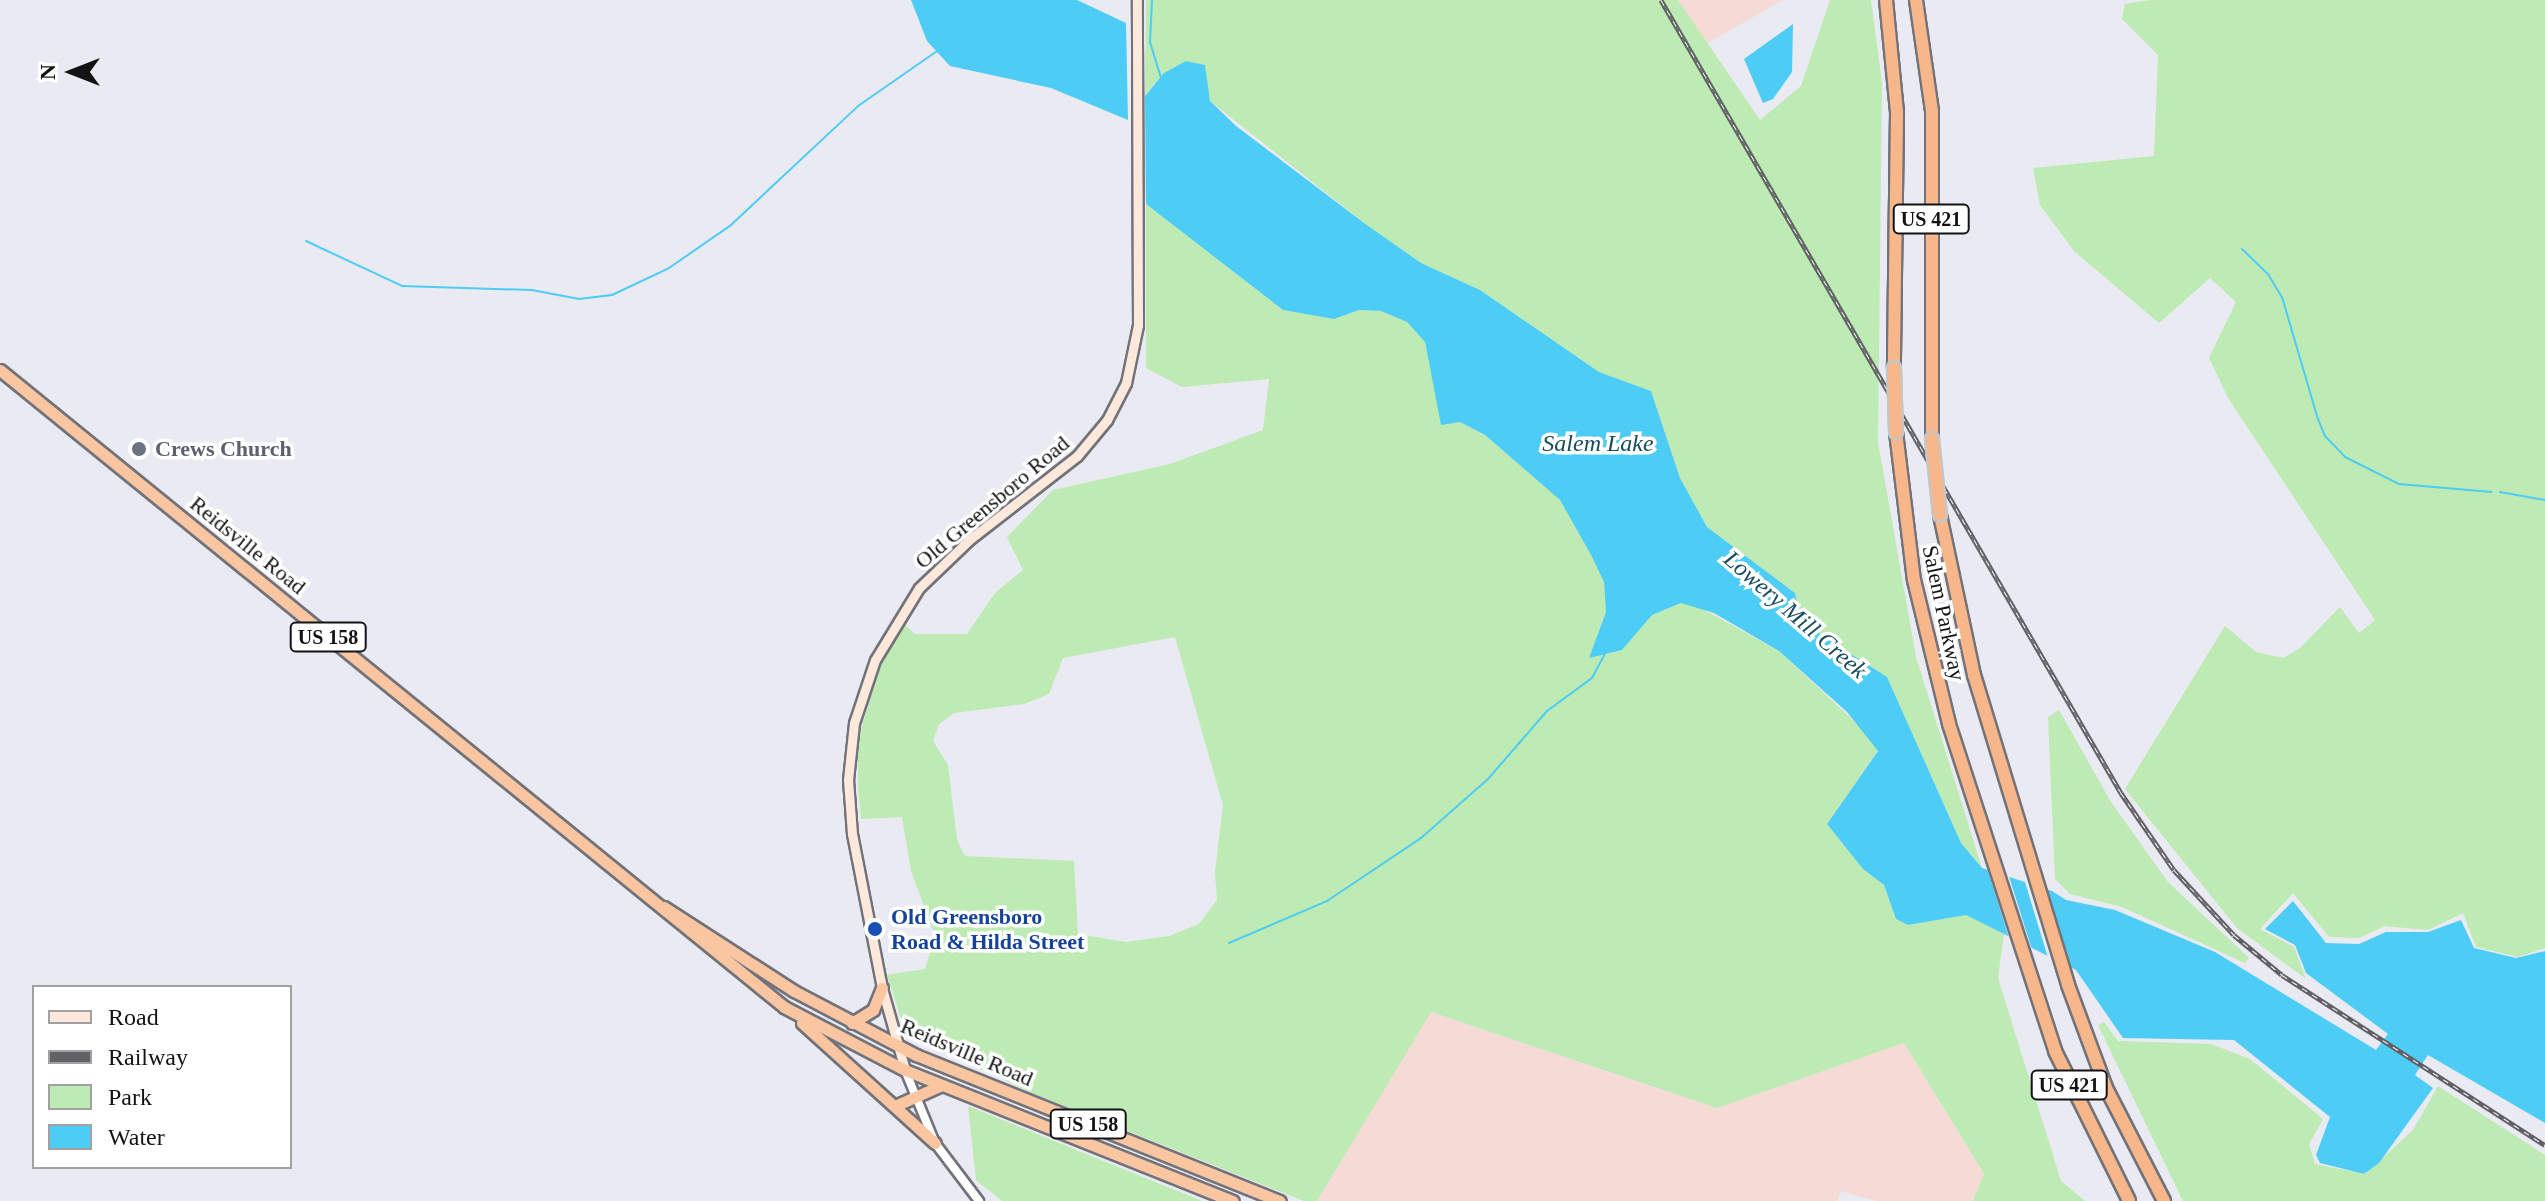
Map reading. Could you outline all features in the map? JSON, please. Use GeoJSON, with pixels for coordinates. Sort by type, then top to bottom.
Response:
{"type":"FeatureCollection","features":[{"type":"Feature","properties":{"kind":"highway","name":"Salem Parkway"},"geometry":{"type":"LineString","coordinates":[[1886,0],[1897,113],[1896,432],[1907,536],[1925,635],[2024,962],[2076,1101],[2129,1201]]}},
{"type":"Feature","properties":{"kind":"highway","name":"Salem Parkway"},"geometry":{"type":"LineString","coordinates":[[1916,0],[1932,111],[1932,439],[1940,515],[1970,663],[2068,985],[2106,1088],[2164,1201]]}},
{"type":"Feature","properties":{"kind":"highway","name":"Reidsville Road"},"geometry":{"type":"LineString","coordinates":[[0,370],[784,1007],[905,1070],[1233,1201]]}},
{"type":"Feature","properties":{"kind":"highway","name":"Reidsville Road"},"geometry":{"type":"LineString","coordinates":[[657,904],[852,1023],[897,1046],[1280,1201]]}},
{"type":"Feature","properties":{"kind":"highway"},"geometry":{"type":"LineString","coordinates":[[852,1023],[873,1010],[882,988]]}},
{"type":"Feature","properties":{"kind":"highway"},"geometry":{"type":"LineString","coordinates":[[784,1007],[897,1105],[935,1143]]}},
{"type":"Feature","properties":{"kind":"highway"},"geometry":{"type":"LineString","coordinates":[[897,1105],[916,1101],[942,1085]]}},
{"type":"Feature","properties":{"kind":"main road","name":"Old Greensboro Road"},"geometry":{"type":"LineString","coordinates":[[905,1070],[882,988],[849,799],[851,743],[863,690],[889,631],[919,588],[969,540],[1077,456],[1121,396],[1138,325],[1137,0]]}},
{"type":"Feature","properties":{"kind":"street"},"geometry":{"type":"LineString","coordinates":[[905,1070],[935,1143],[979,1201]]}},
{"type":"Feature","properties":{"kind":"shaded area"},"geometry":{"type":"Polygon","coordinates":[[[1677,0],[1783,0],[1704,45],[1677,0]]]}},
{"type":"Feature","properties":{"kind":"shaded area"},"geometry":{"type":"Polygon","coordinates":[[[1430,1012],[1717,1108],[1904,1043],[1984,1175],[1973,1201],[1876,1201],[1841,1191],[1837,1201],[1317,1201],[1430,1012]]]}},
{"type":"Feature","properties":{"kind":"green space"},"geometry":{"type":"Polygon","coordinates":[[[1146,0],[1678,0],[1760,120],[1801,86],[1830,0],[1871,0],[1882,83],[1878,442],[1916,657],[1982,868],[1961,843],[1887,677],[1801,622],[1795,593],[1707,527],[1680,478],[1651,391],[1599,372],[1480,290],[1421,263],[1364,223],[1210,101],[1204,65],[1186,61],[1164,73],[1145,95],[1146,0]]]}},
{"type":"Feature","properties":{"kind":"green space"},"geometry":{"type":"Polygon","coordinates":[[[2150,0],[2545,0],[2545,948],[2518,957],[2476,947],[2463,913],[2428,930],[2384,926],[2359,938],[2329,937],[2293,893],[2260,929],[2294,947],[2306,979],[2237,928],[2125,789],[2225,626],[2256,652],[2283,658],[2300,648],[2340,607],[2359,633],[2375,620],[2228,398],[2209,358],[2236,302],[2210,278],[2159,323],[2074,251],[2040,205],[2033,168],[2154,156],[2158,55],[2122,19],[2125,4],[2150,0]]]}},
{"type":"Feature","properties":{"kind":"green space"},"geometry":{"type":"Polygon","coordinates":[[[1146,204],[1283,310],[1334,319],[1359,310],[1381,311],[1407,322],[1425,342],[1431,374],[1460,422],[1485,435],[1560,500],[1591,555],[1604,582],[1606,612],[1589,658],[1622,650],[1652,615],[1681,603],[1699,607],[1779,651],[1870,736],[1878,750],[1827,824],[1863,869],[1884,885],[1896,919],[1908,925],[1966,915],[2004,934],[1998,978],[2061,1181],[2085,1201],[1973,1201],[1984,1174],[1904,1043],[1717,1108],[1431,1012],[1317,1201],[1304,1201],[1032,1093],[943,1051],[902,1022],[887,975],[925,969],[935,936],[911,871],[902,817],[861,819],[858,741],[877,673],[904,624],[915,634],[967,634],[995,593],[1023,570],[1007,537],[1053,490],[1170,464],[1263,430],[1269,379],[1182,387],[1146,368],[1146,204]],[[1175,637],[1063,658],[1049,694],[1024,704],[954,713],[939,724],[933,741],[948,765],[957,840],[965,856],[1074,861],[1078,934],[1126,942],[1169,936],[1199,924],[1217,900],[1215,872],[1223,805],[1175,637]]]}},
{"type":"Feature","properties":{"kind":"green space"},"geometry":{"type":"Polygon","coordinates":[[[2059,710],[2111,802],[2168,882],[2249,958],[2245,963],[2122,907],[2070,894],[2055,879],[2048,717],[2059,710]]]}},
{"type":"Feature","properties":{"kind":"green space"},"geometry":{"type":"Polygon","coordinates":[[[2104,1022],[2118,1041],[2211,1044],[2250,1059],[2323,1119],[2309,1144],[2315,1164],[2365,1174],[2413,1130],[2438,1086],[2545,1155],[2545,1201],[2183,1201],[2098,1025],[2104,1022]]]}},
{"type":"Feature","properties":{"kind":"green space"},"geometry":{"type":"Polygon","coordinates":[[[968,1106],[1202,1201],[1002,1201],[976,1180],[968,1106]]]}},
{"type":"Feature","properties":{"kind":"water"},"geometry":{"type":"Polygon","coordinates":[[[911,0],[1077,0],[1126,23],[1128,120],[1051,88],[950,66],[927,41],[911,0]]]}},
{"type":"Feature","properties":{"kind":"water"},"geometry":{"type":"Polygon","coordinates":[[[1793,24],[1792,72],[1773,99],[1763,103],[1744,59],[1793,24]]]}},
{"type":"Feature","properties":{"kind":"water","name":"Salem Lake"},"geometry":{"type":"Polygon","coordinates":[[[1186,61],[1205,65],[1210,101],[1236,126],[1364,223],[1421,263],[1480,290],[1599,372],[1651,391],[1680,478],[1707,527],[1795,593],[1801,622],[1887,677],[1961,843],[1982,868],[2052,891],[2066,900],[2115,910],[2215,952],[2376,1050],[2388,1034],[2306,973],[2295,945],[2265,929],[2293,901],[2326,943],[2359,944],[2386,932],[2428,932],[2461,920],[2474,948],[2516,958],[2545,951],[2545,1123],[2428,1055],[2415,1075],[2433,1088],[2379,1163],[2364,1174],[2320,1163],[2316,1155],[2330,1117],[2234,1040],[2123,1038],[2076,970],[1966,915],[1908,925],[1896,919],[1884,885],[1863,869],[1827,824],[1878,751],[1847,712],[1779,651],[1714,613],[1681,603],[1652,615],[1622,650],[1589,658],[1606,612],[1604,582],[1591,555],[1560,500],[1485,435],[1460,422],[1441,425],[1425,342],[1407,322],[1381,311],[1359,310],[1334,319],[1283,310],[1146,204],[1145,96],[1164,73],[1186,61]]]}},
{"type":"Feature","properties":{"kind":"pier"},"geometry":{"type":"Polygon","coordinates":[[[1986,865],[2008,873],[2033,953],[2010,941],[1986,865]]]}},
{"type":"Feature","properties":{"kind":"pier"},"geometry":{"type":"Polygon","coordinates":[[[2024,879],[2045,885],[2073,973],[2049,961],[2024,879]]]}},
{"type":"Feature","properties":{"kind":"waterway"},"geometry":{"type":"LineString","coordinates":[[1152,0],[1150,42],[1161,77]]}},
{"type":"Feature","properties":{"kind":"waterway"},"geometry":{"type":"LineString","coordinates":[[306,241],[402,286],[532,290],[579,299],[612,295],[669,268],[731,225],[858,106],[937,51]]}},
{"type":"Feature","properties":{"kind":"waterway"},"geometry":{"type":"LineString","coordinates":[[2242,249],[2268,274],[2282,297],[2318,419],[2325,436],[2345,457],[2399,484],[2492,492]]}},
{"type":"Feature","properties":{"kind":"waterway"},"geometry":{"type":"LineString","coordinates":[[2500,492],[2545,500]]}},
{"type":"Feature","properties":{"kind":"waterway"},"geometry":{"type":"LineString","coordinates":[[1229,943],[1327,901],[1421,838],[1488,779],[1547,711],[1592,678],[1605,654]]}},
{"type":"Feature","properties":{"kind":"railway"},"geometry":{"type":"LineString","coordinates":[[1661,0],[2121,793],[2174,870],[2234,935],[2282,975],[2545,1145]]}},
{"type":"Feature","properties":{"kind":"place","name":"Crews Church"},"geometry":{"type":"Point","coordinates":[139,449]}},
{"type":"Feature","properties":{"kind":"place","name":"Old Greensboro Road & Hilda Street"},"geometry":{"type":"Point","coordinates":[875,929]}},
{"type":"Feature","properties":{"kind":"water label","name":"Lowery Mill Creek"},"geometry":{"type":"Point","coordinates":[1795,615]}}]}
